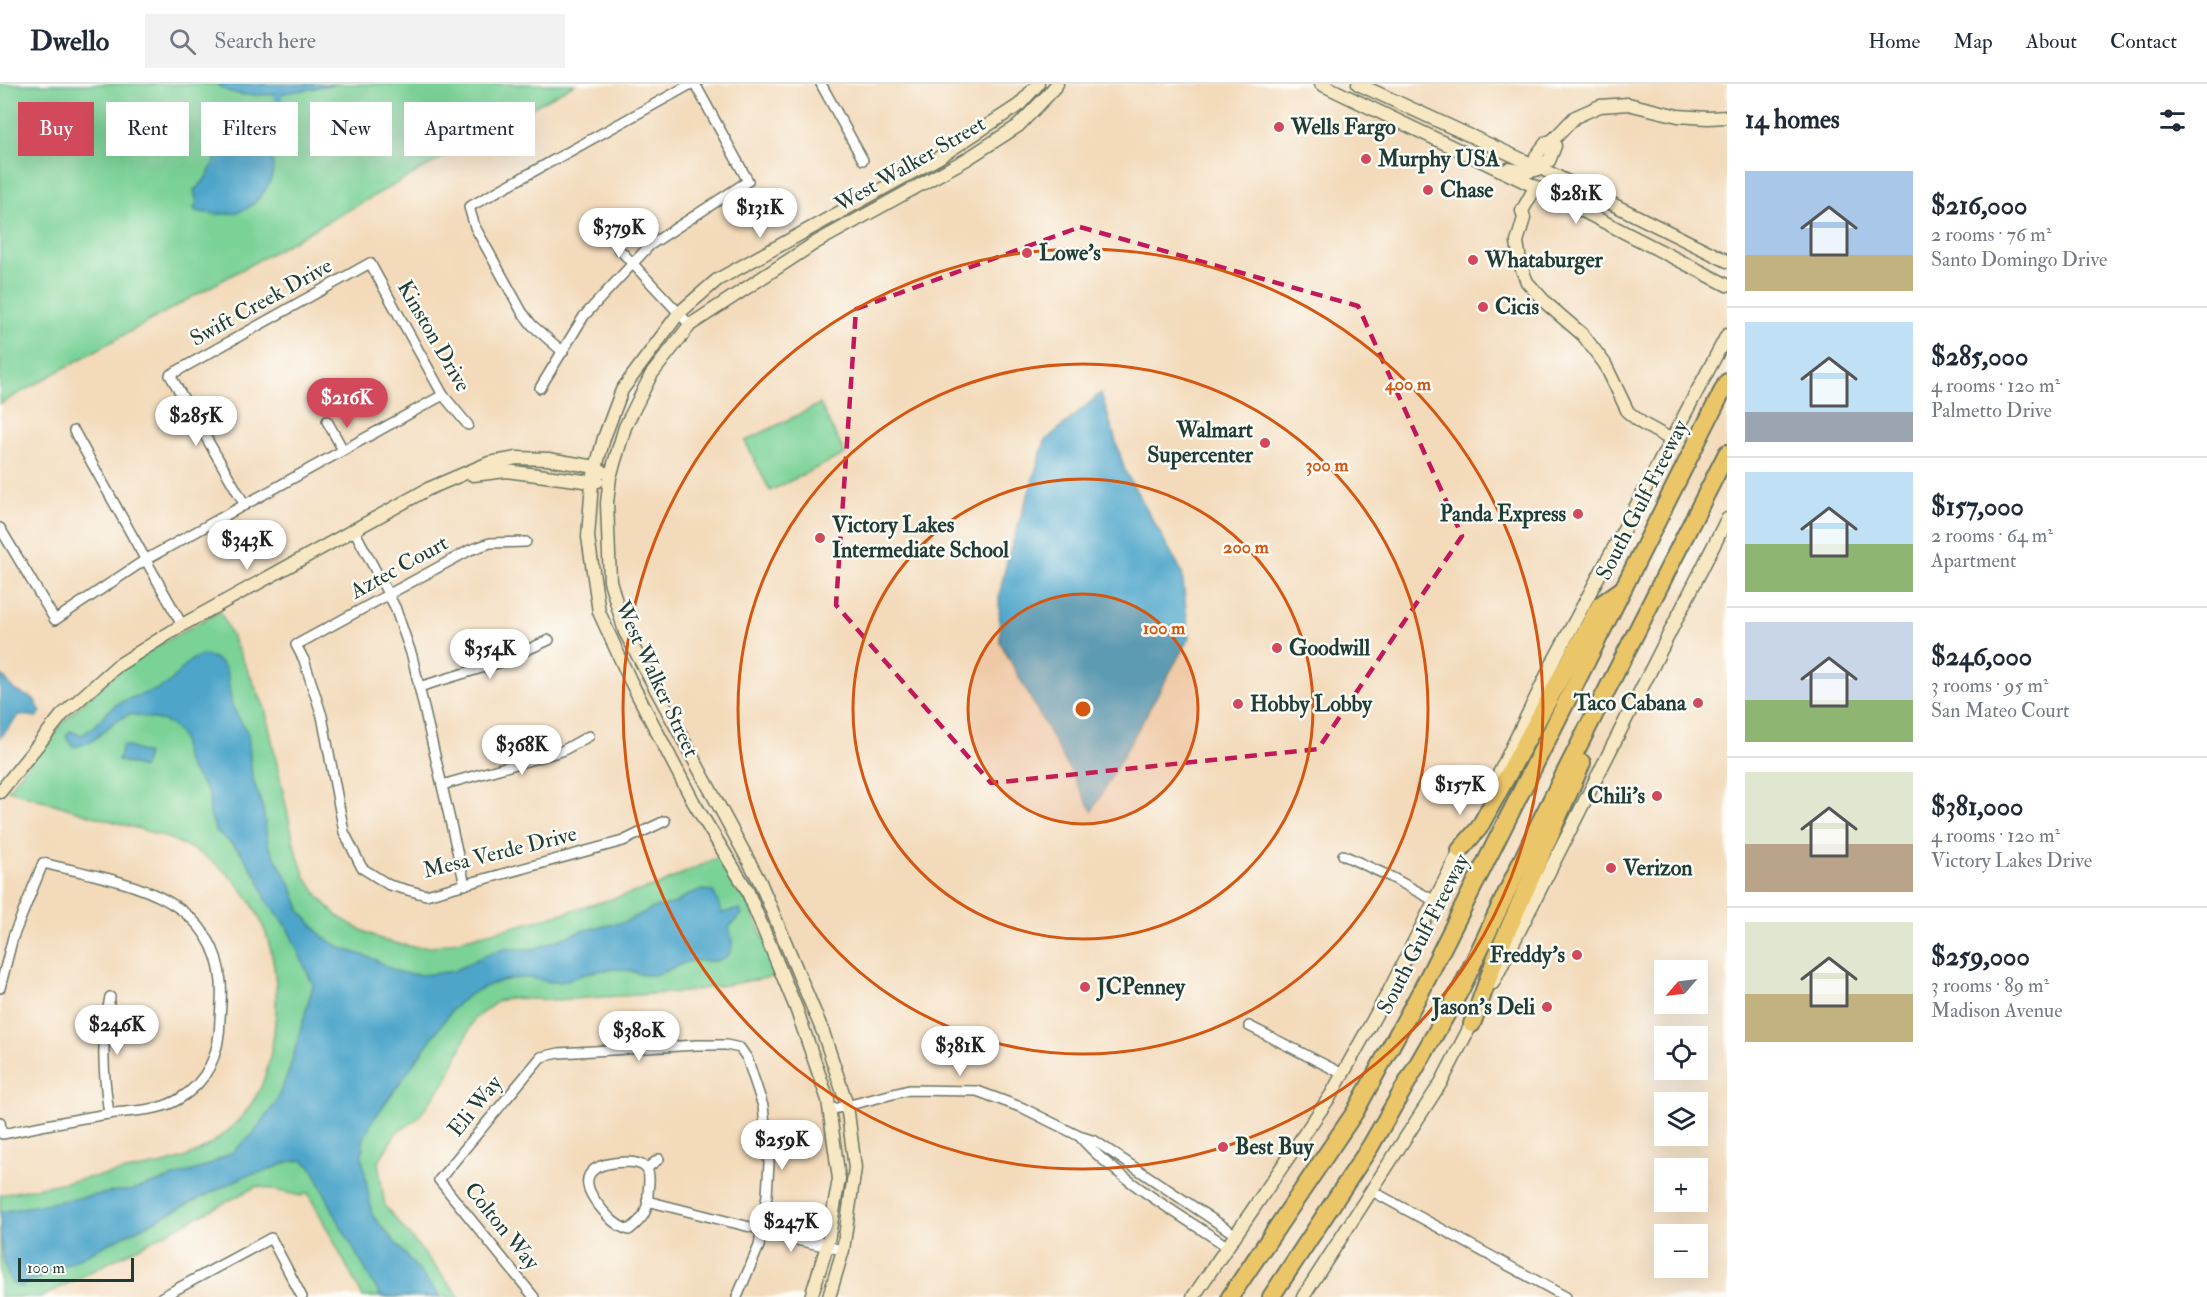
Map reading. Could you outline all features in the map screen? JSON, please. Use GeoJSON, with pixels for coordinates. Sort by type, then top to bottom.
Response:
{"type":"FeatureCollection","features":[{"type":"Feature","properties":{"kind":"highway","name":"South Gulf Freeway"},"geometry":{"type":"LineString","coordinates":[[1230,1297],[1356,1112],[1421,991],[1727,382]]}},
{"type":"Feature","properties":{"kind":"highway"},"geometry":{"type":"LineString","coordinates":[[1271,1297],[1370,1147],[1461,989],[1540,820],[1727,453]]}},
{"type":"Feature","properties":{"kind":"highway"},"geometry":{"type":"LineString","coordinates":[[1460,850],[1479,828],[1600,605],[1622,590]]}},
{"type":"Feature","properties":{"kind":"highway"},"geometry":{"type":"LineString","coordinates":[[1472,1024],[1496,957],[1551,830],[1612,699],[1642,623]]}},
{"type":"Feature","properties":{"kind":"street"},"geometry":{"type":"LineString","coordinates":[[540,388],[563,352],[584,316],[650,245],[748,182],[693,84],[469,207],[475,227],[522,312],[532,325],[563,352]]}},
{"type":"Feature","properties":{"kind":"street"},"geometry":{"type":"LineString","coordinates":[[821,84],[863,160]]}},
{"type":"Feature","properties":{"kind":"street","name":"West Walker Street"},"geometry":{"type":"LineString","coordinates":[[811,1297],[827,1246],[839,1179],[828,1100],[796,1008],[747,890],[694,803],[630,680],[600,612],[588,537],[592,482],[604,438],[622,390],[679,313],[717,280],[938,158],[1018,105],[1038,84]]}},
{"type":"Feature","properties":{"kind":"street","name":"West Walker Street"},"geometry":{"type":"LineString","coordinates":[[829,1297],[843,1250],[855,1168],[847,1106],[823,1032],[764,891],[625,632],[610,581],[607,503],[610,477],[625,428],[651,375],[690,325],[815,243],[967,159],[1018,126],[1057,84]]}},
{"type":"Feature","properties":{"kind":"street"},"geometry":{"type":"LineString","coordinates":[[1321,84],[1538,189],[1727,285]]}},
{"type":"Feature","properties":{"kind":"street"},"geometry":{"type":"LineString","coordinates":[[1358,84],[1539,166],[1727,261]]}},
{"type":"Feature","properties":{"kind":"street"},"geometry":{"type":"LineString","coordinates":[[1539,166],[1536,156],[1546,142],[1553,140],[1575,117],[1593,108],[1609,104],[1636,105],[1694,118],[1727,117]]}},
{"type":"Feature","properties":{"kind":"street"},"geometry":{"type":"LineString","coordinates":[[1497,169],[1502,167],[1533,172],[1539,166]]}},
{"type":"Feature","properties":{"kind":"street"},"geometry":{"type":"LineString","coordinates":[[1538,189],[1547,181],[1576,190],[1584,190]]}},
{"type":"Feature","properties":{"kind":"street"},"geometry":{"type":"LineString","coordinates":[[1538,189],[1539,196],[1529,215],[1524,218],[1517,242],[1521,267],[1527,282],[1546,304],[1583,335],[1605,364],[1628,412],[1643,424],[1672,440]]}},
{"type":"Feature","properties":{"kind":"street"},"geometry":{"type":"LineString","coordinates":[[618,248],[690,325]]}},
{"type":"Feature","properties":{"kind":"street","name":"Swift Creek Drive"},"geometry":{"type":"LineString","coordinates":[[245,505],[170,375],[370,263]]}},
{"type":"Feature","properties":{"kind":"street","name":"Kinston Drive"},"geometry":{"type":"LineString","coordinates":[[370,263],[443,395],[468,425]]}},
{"type":"Feature","properties":{"kind":"street"},"geometry":{"type":"LineString","coordinates":[[1192,1297],[1278,1175],[1343,1074],[1435,901],[1553,662],[1727,335]]}},
{"type":"Feature","properties":{"kind":"street"},"geometry":{"type":"LineString","coordinates":[[0,528],[55,620],[145,560],[443,395]]}},
{"type":"Feature","properties":{"kind":"street"},"geometry":{"type":"LineString","coordinates":[[327,421],[344,450]]}},
{"type":"Feature","properties":{"kind":"street"},"geometry":{"type":"LineString","coordinates":[[75,431],[182,625]]}},
{"type":"Feature","properties":{"kind":"street"},"geometry":{"type":"LineString","coordinates":[[0,792],[62,715],[94,684],[117,666],[182,625],[428,489],[489,463],[517,458],[548,459],[596,467],[610,477]]}},
{"type":"Feature","properties":{"kind":"street"},"geometry":{"type":"LineString","coordinates":[[463,476],[507,471],[592,482],[610,477]]}},
{"type":"Feature","properties":{"kind":"street"},"geometry":{"type":"LineString","coordinates":[[1303,1297],[1442,1081],[1530,914],[1727,519]]}},
{"type":"Feature","properties":{"kind":"street"},"geometry":{"type":"LineString","coordinates":[[354,530],[394,607],[412,656],[465,885]]}},
{"type":"Feature","properties":{"kind":"street","name":"Aztec Court"},"geometry":{"type":"LineString","coordinates":[[296,645],[470,550],[490,543],[526,542]]}},
{"type":"Feature","properties":{"kind":"street"},"geometry":{"type":"LineString","coordinates":[[419,687],[498,663],[549,640]]}},
{"type":"Feature","properties":{"kind":"street","name":"Mesa Verde Drive"},"geometry":{"type":"LineString","coordinates":[[296,645],[304,660],[322,716],[344,832],[362,868],[389,885],[426,895],[623,841],[665,821]]}},
{"type":"Feature","properties":{"kind":"street"},"geometry":{"type":"LineString","coordinates":[[442,785],[562,751],[589,736]]}},
{"type":"Feature","properties":{"kind":"street"},"geometry":{"type":"LineString","coordinates":[[1343,855],[1435,901]]}},
{"type":"Feature","properties":{"kind":"street"},"geometry":{"type":"LineString","coordinates":[[0,988],[13,937],[43,863],[138,887],[161,895],[176,904],[195,921],[207,937],[221,981],[220,1025],[212,1064],[205,1077],[192,1090],[162,1108],[109,1114],[2,1134],[0,1122]]}},
{"type":"Feature","properties":{"kind":"street"},"geometry":{"type":"LineString","coordinates":[[109,1114],[103,1071],[106,1016],[110,997]]}},
{"type":"Feature","properties":{"kind":"street"},"geometry":{"type":"LineString","coordinates":[[1249,1026],[1343,1074]]}},
{"type":"Feature","properties":{"kind":"street","name":"Eli Way"},"geometry":{"type":"LineString","coordinates":[[439,1180],[541,1057],[559,1053],[726,1045],[740,1048],[747,1058],[760,1095],[768,1140],[768,1185],[764,1231]]}},
{"type":"Feature","properties":{"kind":"street"},"geometry":{"type":"LineString","coordinates":[[830,1110],[909,1090],[977,1091],[1023,1108],[1095,1142],[1236,1235]]}},
{"type":"Feature","properties":{"kind":"street"},"geometry":{"type":"LineString","coordinates":[[1079,1136],[1090,1149],[1136,1185],[1228,1247]]}},
{"type":"Feature","properties":{"kind":"street"},"geometry":{"type":"LineString","coordinates":[[647,1168],[659,1159]]}},
{"type":"Feature","properties":{"kind":"street"},"geometry":{"type":"LineString","coordinates":[[636,1162],[647,1168],[650,1180],[646,1211],[629,1230],[620,1227],[607,1216],[588,1188],[591,1173],[604,1164],[636,1162]]}},
{"type":"Feature","properties":{"kind":"street","name":"Colton Way"},"geometry":{"type":"LineString","coordinates":[[439,1180],[534,1297]]}},
{"type":"Feature","properties":{"kind":"street"},"geometry":{"type":"LineString","coordinates":[[1372,1191],[1566,1297]]}},
{"type":"Feature","properties":{"kind":"street"},"geometry":{"type":"LineString","coordinates":[[647,1202],[773,1235],[843,1250]]}},
{"type":"Feature","properties":{"kind":"street"},"geometry":{"type":"LineString","coordinates":[[629,1230],[632,1241]]}},
{"type":"Feature","properties":{"kind":"street"},"geometry":{"type":"LineString","coordinates":[[737,1297],[764,1231]]}},
{"type":"Feature","properties":{"kind":"street"},"geometry":{"type":"LineString","coordinates":[[162,1297],[271,1238],[302,1297]]}},
{"type":"Feature","properties":{"kind":"highlighted area"},"geometry":{"type":"Polygon","coordinates":[[[1080,227],[1358,306],[1462,536],[1318,749],[991,783],[836,605],[856,309],[1080,227]]]}},
{"type":"Feature","properties":{"kind":"green space"},"geometry":{"type":"Polygon","coordinates":[[[0,84],[575,84],[535,106],[535,102],[404,102],[404,156],[446,156],[0,404],[0,84]]]}},
{"type":"Feature","properties":{"kind":"green space"},"geometry":{"type":"Polygon","coordinates":[[[820,404],[845,454],[770,491],[745,441],[820,404]]]}},
{"type":"Feature","properties":{"kind":"green space"},"geometry":{"type":"Polygon","coordinates":[[[220,611],[265,708],[295,848],[305,877],[337,916],[385,941],[414,947],[433,947],[536,921],[656,886],[723,855],[743,890],[779,976],[683,992],[555,1000],[508,998],[498,1001],[474,1019],[447,1079],[417,1119],[396,1133],[378,1162],[385,1206],[460,1297],[363,1297],[308,1193],[301,1196],[257,1186],[42,1297],[0,1297],[0,1195],[161,1164],[199,1151],[238,1121],[255,1098],[265,1075],[274,1033],[276,982],[273,958],[266,934],[244,892],[206,857],[181,843],[8,790],[62,724],[108,680],[148,652],[220,611]]]}},
{"type":"Feature","properties":{"kind":"water"},"geometry":{"type":"Polygon","coordinates":[[[217,84],[337,84],[257,95],[227,91],[217,84]]]}},
{"type":"Feature","properties":{"kind":"water"},"geometry":{"type":"Polygon","coordinates":[[[217,156],[270,156],[273,164],[271,178],[259,198],[247,208],[230,214],[195,211],[194,207],[197,204],[194,190],[208,174],[217,156]]]}},
{"type":"Feature","properties":{"kind":"water"},"geometry":{"type":"Polygon","coordinates":[[[1101,393],[1125,471],[1182,572],[1189,638],[1092,811],[1000,642],[999,596],[1007,561],[1045,441],[1101,393]]]}},
{"type":"Feature","properties":{"kind":"water"},"geometry":{"type":"Polygon","coordinates":[[[203,655],[214,658],[223,665],[227,673],[232,706],[248,734],[252,776],[263,809],[268,845],[291,885],[301,912],[323,937],[341,948],[374,959],[402,973],[422,975],[454,971],[490,953],[504,949],[534,949],[584,930],[625,922],[653,908],[674,904],[691,893],[703,890],[714,893],[722,913],[740,909],[742,914],[729,927],[731,949],[723,959],[691,961],[652,975],[613,969],[594,971],[558,982],[530,978],[510,979],[467,996],[452,1010],[371,1123],[363,1141],[362,1157],[372,1215],[441,1297],[381,1297],[340,1225],[313,1169],[303,1160],[288,1162],[267,1171],[245,1176],[21,1287],[14,1284],[5,1268],[1,1244],[0,1212],[129,1191],[205,1167],[231,1153],[253,1134],[275,1104],[289,1071],[313,985],[286,925],[266,900],[258,878],[240,851],[216,831],[210,814],[209,793],[189,767],[182,738],[174,727],[164,721],[130,714],[117,720],[91,742],[74,747],[66,737],[70,731],[81,735],[86,732],[116,705],[161,688],[172,680],[187,663],[203,655]]]}},
{"type":"Feature","properties":{"kind":"water"},"geometry":{"type":"Polygon","coordinates":[[[0,673],[14,690],[34,699],[41,712],[37,717],[19,715],[0,738],[0,673]]]}},
{"type":"Feature","properties":{"kind":"water"},"geometry":{"type":"Polygon","coordinates":[[[123,745],[147,754],[143,768],[118,760],[123,745]]]}},
{"type":"Feature","properties":{"kind":"waterway"},"geometry":{"type":"LineString","coordinates":[[278,93],[278,102]]}},
{"type":"Feature","properties":{"kind":"place","name":"Wells Fargo"},"geometry":{"type":"Point","coordinates":[1279,127]}},
{"type":"Feature","properties":{"kind":"place","name":"Murphy USA"},"geometry":{"type":"Point","coordinates":[1366,159]}},
{"type":"Feature","properties":{"kind":"place","name":"Chase"},"geometry":{"type":"Point","coordinates":[1428,190]}},
{"type":"Feature","properties":{"kind":"place","name":"Lowe's"},"geometry":{"type":"Point","coordinates":[1027,253]}},
{"type":"Feature","properties":{"kind":"place","name":"Whataburger"},"geometry":{"type":"Point","coordinates":[1473,260]}},
{"type":"Feature","properties":{"kind":"place","name":"Cicis"},"geometry":{"type":"Point","coordinates":[1483,307]}},
{"type":"Feature","properties":{"kind":"place","name":"Walmart Supercenter"},"geometry":{"type":"Point","coordinates":[1265,443]}},
{"type":"Feature","properties":{"kind":"place","name":"Panda Express"},"geometry":{"type":"Point","coordinates":[1578,514]}},
{"type":"Feature","properties":{"kind":"place","name":"Victory Lakes Intermediate School"},"geometry":{"type":"Point","coordinates":[820,538]}},
{"type":"Feature","properties":{"kind":"place","name":"Goodwill"},"geometry":{"type":"Point","coordinates":[1277,648]}},
{"type":"Feature","properties":{"kind":"place","name":"Taco Cabana"},"geometry":{"type":"Point","coordinates":[1698,703]}},
{"type":"Feature","properties":{"kind":"place","name":"Hobby Lobby"},"geometry":{"type":"Point","coordinates":[1238,704]}},
{"type":"Feature","properties":{"kind":"place","name":"Chili's"},"geometry":{"type":"Point","coordinates":[1657,796]}},
{"type":"Feature","properties":{"kind":"place","name":"Verizon"},"geometry":{"type":"Point","coordinates":[1611,868]}},
{"type":"Feature","properties":{"kind":"place","name":"Freddy's"},"geometry":{"type":"Point","coordinates":[1577,955]}},
{"type":"Feature","properties":{"kind":"place","name":"JCPenney"},"geometry":{"type":"Point","coordinates":[1085,987]}},
{"type":"Feature","properties":{"kind":"place","name":"Jason's Deli"},"geometry":{"type":"Point","coordinates":[1547,1007]}},
{"type":"Feature","properties":{"kind":"place","name":"Best Buy"},"geometry":{"type":"Point","coordinates":[1223,1147]}}]}
